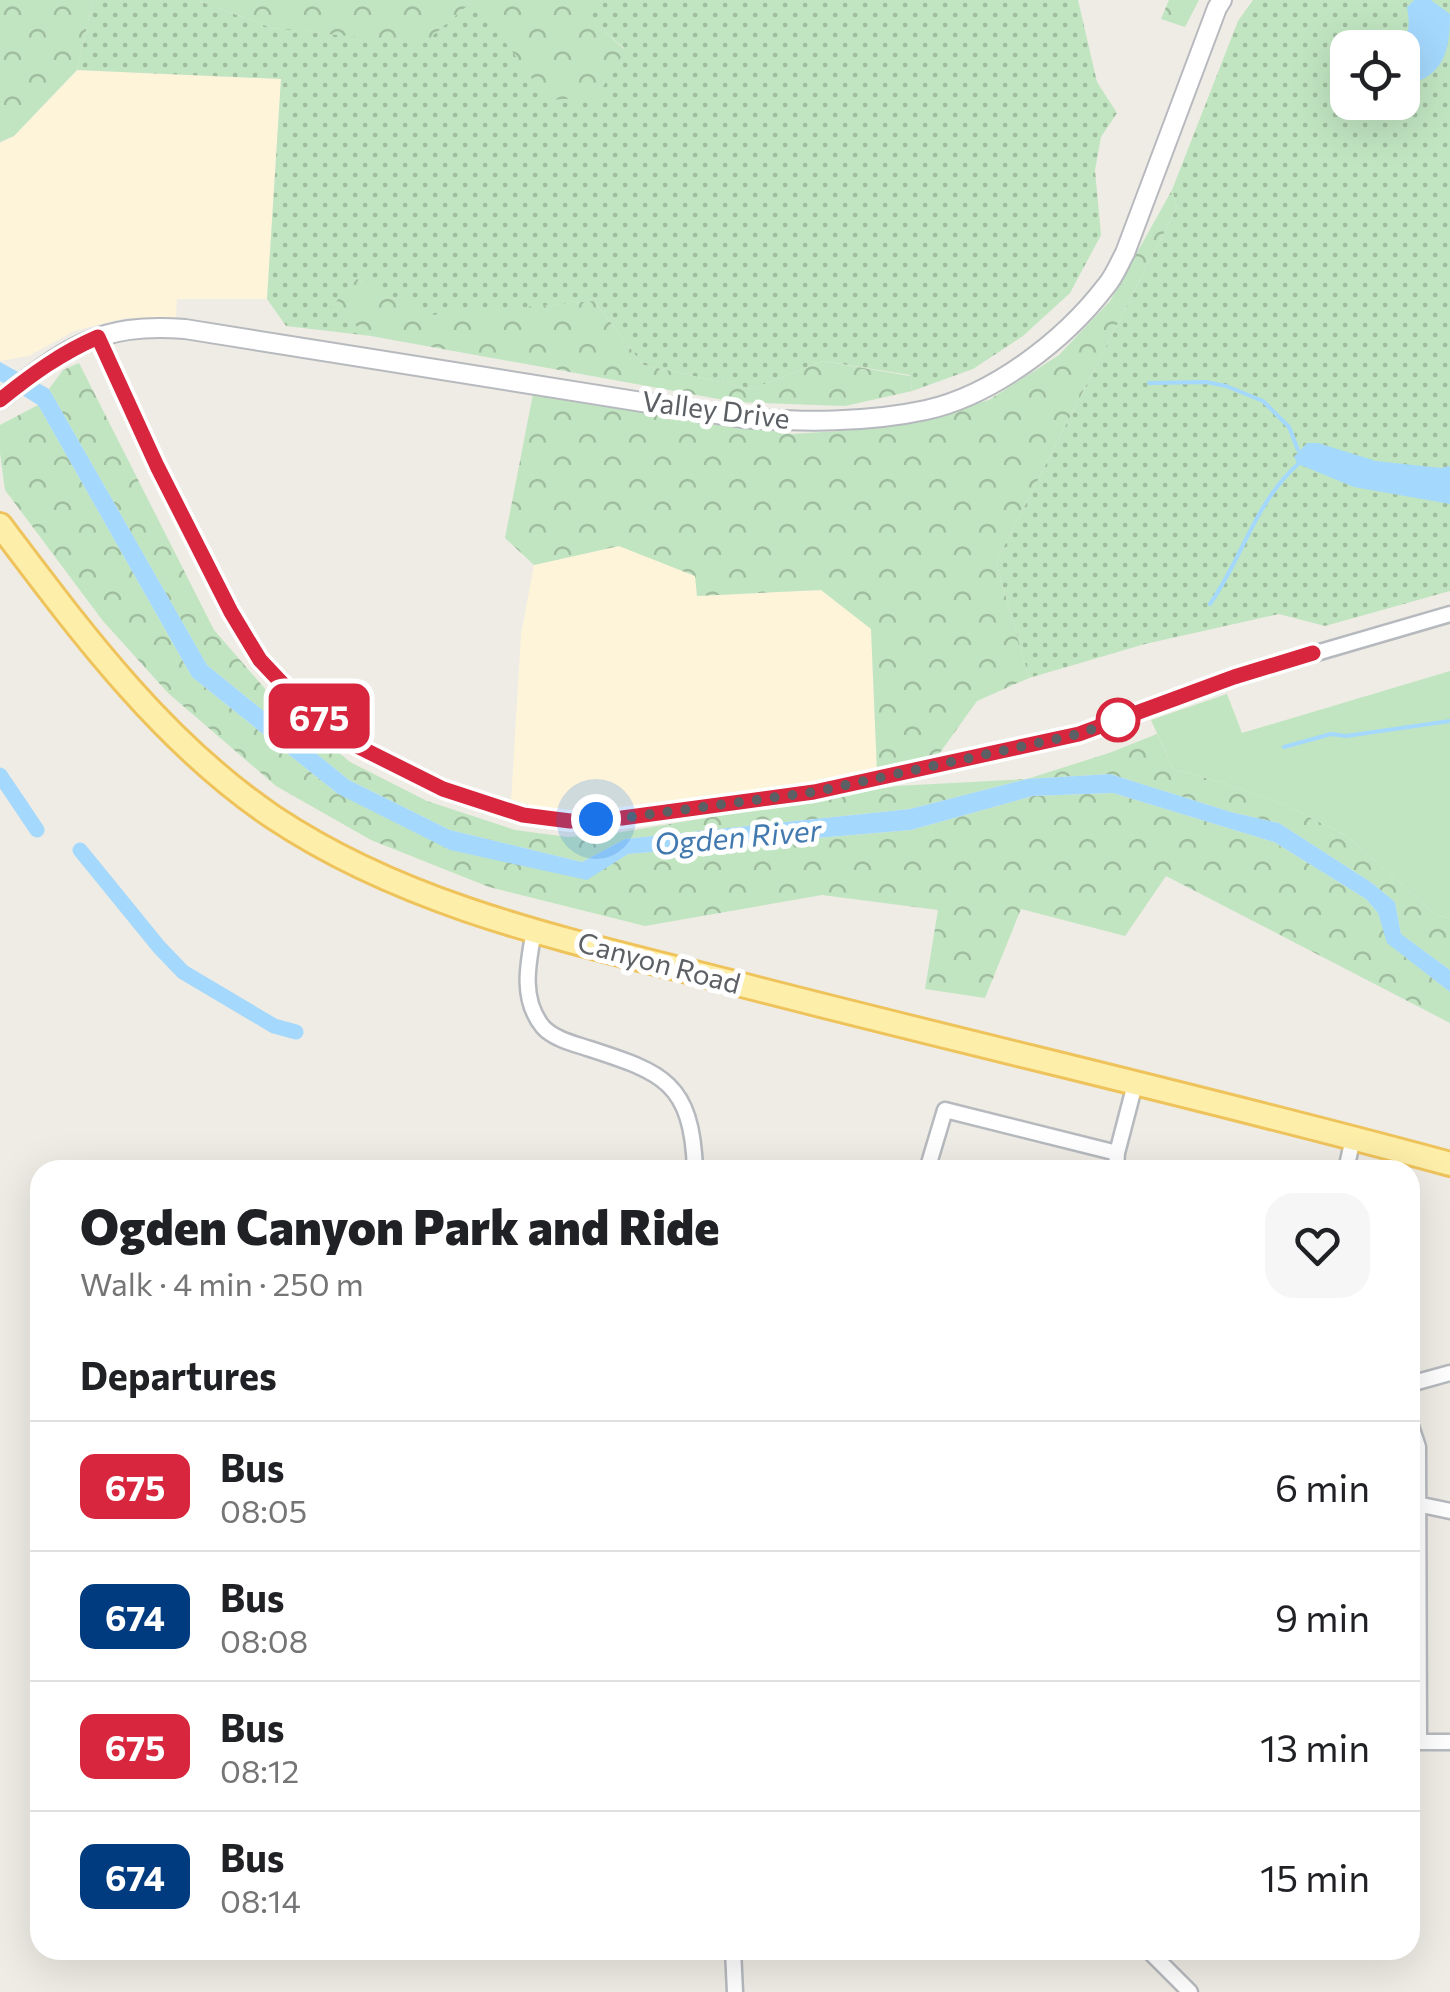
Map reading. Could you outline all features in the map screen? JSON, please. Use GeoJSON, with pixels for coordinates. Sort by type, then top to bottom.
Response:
{"type":"FeatureCollection","features":[{"type":"Feature","properties":{"kind":"main road","name":"Canyon Road"},"geometry":{"type":"LineString","coordinates":[[0,525],[147,708],[202,762],[302,835],[381,877],[534,931],[1450,1164]]}},
{"type":"Feature","properties":{"kind":"street","name":"Valley Drive"},"geometry":{"type":"LineString","coordinates":[[0,400],[75,347],[126,329],[153,327],[742,418],[861,418],[928,409],[988,387],[1038,354],[1108,284],[1125,254],[1222,0]]}},
{"type":"Feature","properties":{"kind":"street"},"geometry":{"type":"LineString","coordinates":[[98,337],[157,466],[231,612],[260,660],[294,696],[359,747],[443,789],[523,815],[570,821],[622,818],[797,795],[864,782],[1079,734],[1234,677],[1450,614]]}},
{"type":"Feature","properties":{"kind":"street"},"geometry":{"type":"LineString","coordinates":[[534,931],[528,989],[544,1028],[573,1044],[642,1066],[661,1078],[685,1109],[695,1160]]}},
{"type":"Feature","properties":{"kind":"street"},"geometry":{"type":"LineString","coordinates":[[1117,1160],[1135,1084]]}},
{"type":"Feature","properties":{"kind":"street"},"geometry":{"type":"LineString","coordinates":[[930,1160],[944,1110],[1117,1154]]}},
{"type":"Feature","properties":{"kind":"street"},"geometry":{"type":"LineString","coordinates":[[1348,1160],[1354,1138]]}},
{"type":"Feature","properties":{"kind":"street"},"geometry":{"type":"LineString","coordinates":[[1420,1381],[1450,1373]]}},
{"type":"Feature","properties":{"kind":"street"},"geometry":{"type":"LineString","coordinates":[[1420,1505],[1450,1511]]}},
{"type":"Feature","properties":{"kind":"street"},"geometry":{"type":"LineString","coordinates":[[1420,1742],[1450,1742]]}},
{"type":"Feature","properties":{"kind":"street"},"geometry":{"type":"LineString","coordinates":[[734,1960],[735,1992]]}},
{"type":"Feature","properties":{"kind":"street"},"geometry":{"type":"LineString","coordinates":[[1158,1960],[1190,1992]]}},
{"type":"Feature","properties":{"kind":"shaded area"},"geometry":{"type":"Polygon","coordinates":[[[77,70],[281,79],[267,299],[177,299],[176,319],[125,318],[74,331],[29,356],[0,361],[0,143],[14,136],[77,70]]]}},
{"type":"Feature","properties":{"kind":"shaded area"},"geometry":{"type":"Polygon","coordinates":[[[619,546],[696,576],[697,596],[821,590],[871,628],[877,772],[714,799],[574,812],[511,802],[521,634],[534,565],[619,546]]]}},
{"type":"Feature","properties":{"kind":"green space"},"geometry":{"type":"Polygon","coordinates":[[[0,0],[93,0],[77,70],[14,136],[0,142],[0,0]]]}},
{"type":"Feature","properties":{"kind":"green space"},"geometry":{"type":"Polygon","coordinates":[[[93,0],[197,0],[272,28],[423,43],[474,0],[625,49],[585,15],[589,0],[1078,0],[1097,82],[1117,113],[1101,137],[1095,170],[1101,235],[1070,293],[1023,336],[973,369],[912,391],[910,375],[823,361],[752,389],[643,365],[594,301],[431,316],[357,279],[331,308],[371,336],[286,326],[267,299],[281,79],[77,70],[93,0]]]}},
{"type":"Feature","properties":{"kind":"green space"},"geometry":{"type":"Polygon","coordinates":[[[197,0],[474,0],[423,44],[272,28],[197,0]]]}},
{"type":"Feature","properties":{"kind":"green space"},"geometry":{"type":"Polygon","coordinates":[[[474,0],[589,0],[586,15],[625,50],[597,97],[548,100],[474,0]]]}},
{"type":"Feature","properties":{"kind":"green space"},"geometry":{"type":"Polygon","coordinates":[[[1169,0],[1199,0],[1185,27],[1161,19],[1169,0]]]}},
{"type":"Feature","properties":{"kind":"green space"},"geometry":{"type":"Polygon","coordinates":[[[1253,0],[1450,0],[1450,591],[1325,626],[1279,614],[1145,644],[1029,678],[996,562],[1177,207],[1172,190],[1238,21],[1253,0]]]}},
{"type":"Feature","properties":{"kind":"green space"},"geometry":{"type":"Polygon","coordinates":[[[1172,190],[1177,207],[996,562],[1029,678],[977,701],[939,754],[877,772],[871,629],[821,590],[697,596],[695,576],[619,546],[534,565],[505,538],[533,394],[792,434],[855,430],[908,421],[989,400],[1059,355],[1110,301],[1172,190]]]}},
{"type":"Feature","properties":{"kind":"green space"},"geometry":{"type":"Polygon","coordinates":[[[357,279],[431,315],[594,301],[643,365],[752,389],[823,361],[910,376],[912,391],[845,406],[735,402],[371,336],[330,308],[357,279]]]}},
{"type":"Feature","properties":{"kind":"green space"},"geometry":{"type":"Polygon","coordinates":[[[79,363],[214,630],[273,698],[350,762],[427,801],[515,830],[568,837],[610,834],[896,786],[1027,779],[910,809],[625,839],[582,862],[450,830],[349,780],[207,665],[49,389],[63,370],[79,363]]]}},
{"type":"Feature","properties":{"kind":"green space"},"geometry":{"type":"Polygon","coordinates":[[[38,405],[192,677],[338,794],[587,879],[628,854],[911,830],[1033,796],[1113,793],[1274,842],[1366,899],[1378,913],[1388,943],[1450,992],[1450,1023],[1166,876],[1125,936],[1021,909],[985,998],[925,989],[938,910],[822,895],[645,926],[489,887],[371,840],[276,786],[168,693],[103,621],[5,490],[0,425],[38,405]]]}},
{"type":"Feature","properties":{"kind":"green space"},"geometry":{"type":"Polygon","coordinates":[[[1450,671],[1450,918],[1437,916],[1347,836],[1285,805],[1173,769],[1151,720],[1227,694],[1242,733],[1450,671]]]}},
{"type":"Feature","properties":{"kind":"green space"},"geometry":{"type":"Polygon","coordinates":[[[1157,734],[1173,769],[1285,805],[1347,836],[1437,916],[1450,918],[1450,970],[1401,934],[1395,902],[1279,823],[1110,774],[1027,779],[1157,734]]]}},
{"type":"Feature","properties":{"kind":"water"},"geometry":{"type":"Polygon","coordinates":[[[1414,0],[1431,0],[1450,14],[1442,61],[1420,80],[1420,30],[1408,30],[1407,7],[1414,0]]]}},
{"type":"Feature","properties":{"kind":"water","name":"Ogden River"},"geometry":{"type":"Polygon","coordinates":[[[0,362],[49,389],[207,665],[349,780],[450,830],[582,862],[625,839],[910,809],[1027,779],[1110,774],[1279,823],[1395,902],[1401,934],[1450,970],[1450,992],[1387,943],[1378,913],[1366,899],[1274,842],[1113,793],[1033,796],[911,830],[628,854],[587,880],[450,850],[338,794],[192,677],[38,405],[0,381],[0,362]]]}},
{"type":"Feature","properties":{"kind":"water"},"geometry":{"type":"Polygon","coordinates":[[[1307,443],[1376,461],[1450,466],[1450,504],[1354,487],[1298,464],[1294,457],[1307,443]]]}},
{"type":"Feature","properties":{"kind":"waterway"},"geometry":{"type":"LineString","coordinates":[[1149,383],[1206,382],[1263,401],[1289,427],[1298,450]]}},
{"type":"Feature","properties":{"kind":"waterway"},"geometry":{"type":"LineString","coordinates":[[1210,604],[1270,496],[1298,464]]}},
{"type":"Feature","properties":{"kind":"waterway"},"geometry":{"type":"LineString","coordinates":[[1284,747],[1331,734],[1346,736],[1450,721]]}},
{"type":"Feature","properties":{"kind":"waterway"},"geometry":{"type":"LineString","coordinates":[[0,775],[37,830]]}},
{"type":"Feature","properties":{"kind":"waterway"},"geometry":{"type":"LineString","coordinates":[[80,850],[183,972],[274,1026],[296,1032]]}},
{"type":"Feature","properties":{"kind":"bus line","name":"675"},"geometry":{"type":"LineString","coordinates":[[0,400],[44,366],[98,337],[157,466],[231,612],[260,660],[294,696],[359,747],[443,789],[523,815],[570,821],[622,818],[814,792],[1079,734],[1234,677],[1313,653]]}},
{"type":"Feature","properties":{"kind":"route"},"geometry":{"type":"LineString","coordinates":[[596,819],[814,792],[1079,734],[1118,720]]}}]}
